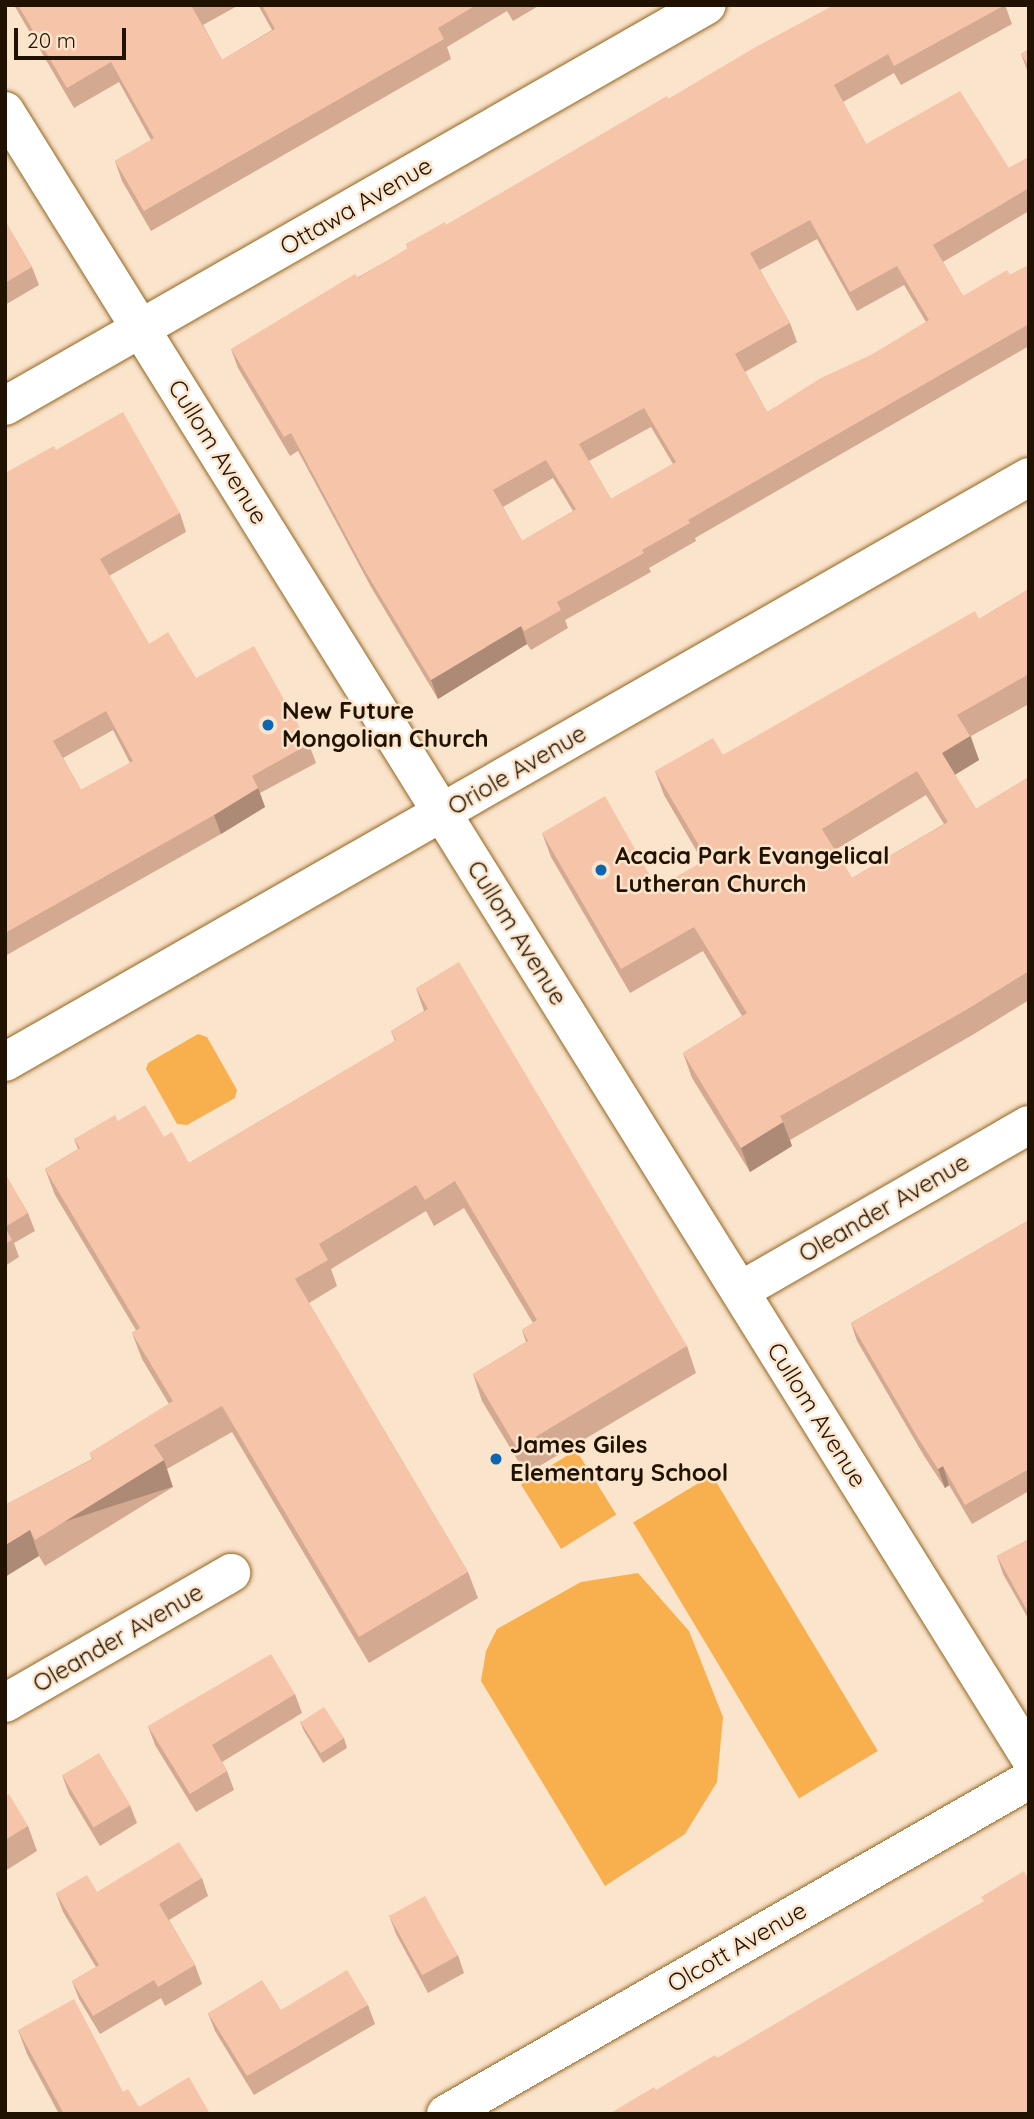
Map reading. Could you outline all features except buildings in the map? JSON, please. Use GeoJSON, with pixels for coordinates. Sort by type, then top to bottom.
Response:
{"type":"FeatureCollection","features":[{"type":"Feature","properties":{"kind":"street","name":"Ottawa Avenue"},"geometry":{"type":"LineString","coordinates":[[5,406],[707,5]]}},
{"type":"Feature","properties":{"kind":"street","name":"Cullom Avenue"},"geometry":{"type":"LineString","coordinates":[[5,111],[1029,1756]]}},
{"type":"Feature","properties":{"kind":"street","name":"Oriole Avenue"},"geometry":{"type":"LineString","coordinates":[[5,1062],[1029,477]]}},
{"type":"Feature","properties":{"kind":"street","name":"Oleander Avenue"},"geometry":{"type":"LineString","coordinates":[[740,1291],[1029,1125]]}},
{"type":"Feature","properties":{"kind":"street","name":"Oleander Avenue"},"geometry":{"type":"LineString","coordinates":[[5,1703],[231,1573]]}},
{"type":"Feature","properties":{"kind":"street","name":"Olcott Avenue"},"geometry":{"type":"LineString","coordinates":[[446,2114],[1029,1780]]}},
{"type":"Feature","properties":{"kind":"shaded area"},"geometry":{"type":"Polygon","coordinates":[[[198,1034],[207,1037],[237,1090],[235,1098],[187,1125],[177,1124],[146,1069],[148,1063],[198,1034]]]}},
{"type":"Feature","properties":{"kind":"shaded area"},"geometry":{"type":"Polygon","coordinates":[[[576,1450],[616,1514],[561,1549],[521,1484],[576,1450]]]}},
{"type":"Feature","properties":{"kind":"shaded area"},"geometry":{"type":"Polygon","coordinates":[[[712,1475],[878,1751],[799,1798],[633,1522],[712,1475]]]}},
{"type":"Feature","properties":{"kind":"shaded area"},"geometry":{"type":"Polygon","coordinates":[[[638,1573],[689,1631],[723,1717],[717,1782],[685,1834],[605,1886],[481,1681],[486,1651],[497,1629],[581,1582],[638,1573]]]}},
{"type":"Feature","properties":{"kind":"place","name":"New Future Mongolian Church"},"geometry":{"type":"Point","coordinates":[268,725]}},
{"type":"Feature","properties":{"kind":"place","name":"Acacia Park Evangelical Lutheran Church"},"geometry":{"type":"Point","coordinates":[601,870]}},
{"type":"Feature","properties":{"kind":"place","name":"James Giles Elementary School"},"geometry":{"type":"Point","coordinates":[496,1459]}}]}
